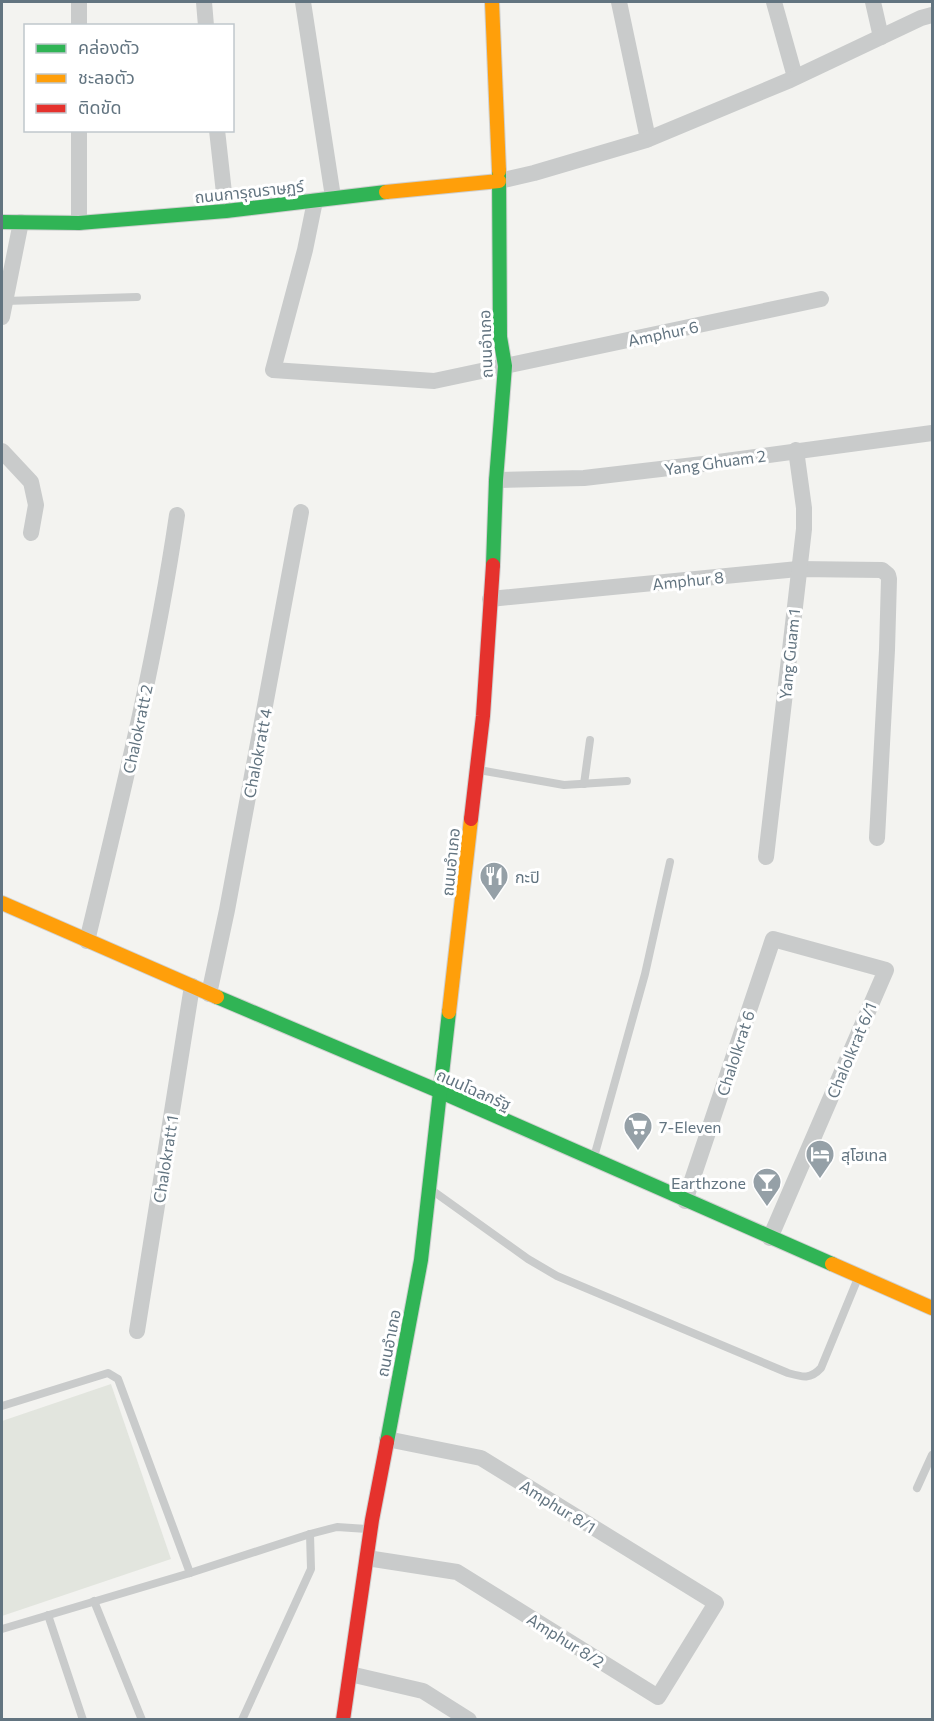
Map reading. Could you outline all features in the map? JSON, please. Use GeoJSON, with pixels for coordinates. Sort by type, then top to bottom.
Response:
{"type":"FeatureCollection","features":[{"type":"Feature","properties":{"kind":"street"},"geometry":{"type":"LineString","coordinates":[[79,2],[79,24]]}},
{"type":"Feature","properties":{"kind":"street"},"geometry":{"type":"LineString","coordinates":[[204,2],[206,24]]}},
{"type":"Feature","properties":{"kind":"street"},"geometry":{"type":"LineString","coordinates":[[303,2],[333,197]]}},
{"type":"Feature","properties":{"kind":"street","name":"ถนนอำเภอ"},"geometry":{"type":"LineString","coordinates":[[344,1719],[371,1529],[421,1260],[483,716],[496,480],[505,366],[500,337],[499,181],[492,2]]}},
{"type":"Feature","properties":{"kind":"street"},"geometry":{"type":"LineString","coordinates":[[619,2],[648,139]]}},
{"type":"Feature","properties":{"kind":"street"},"geometry":{"type":"LineString","coordinates":[[774,2],[795,77]]}},
{"type":"Feature","properties":{"kind":"street"},"geometry":{"type":"LineString","coordinates":[[873,2],[881,37]]}},
{"type":"Feature","properties":{"kind":"street"},"geometry":{"type":"LineString","coordinates":[[499,181],[648,139],[795,77],[921,18],[933,15]]}},
{"type":"Feature","properties":{"kind":"street"},"geometry":{"type":"LineString","coordinates":[[79,132],[79,223]]}},
{"type":"Feature","properties":{"kind":"street"},"geometry":{"type":"LineString","coordinates":[[217,132],[226,211]]}},
{"type":"Feature","properties":{"kind":"street","name":"ถนนการุณราษฏร์"},"geometry":{"type":"LineString","coordinates":[[2,222],[79,223],[226,211],[333,197],[499,181]]}},
{"type":"Feature","properties":{"kind":"street","name":"Amphur 6"},"geometry":{"type":"LineString","coordinates":[[315,201],[305,250],[273,370],[426,381],[821,299]]}},
{"type":"Feature","properties":{"kind":"street"},"geometry":{"type":"LineString","coordinates":[[3,309],[21,222]]}},
{"type":"Feature","properties":{"kind":"street","name":"Yang Ghuam 2"},"geometry":{"type":"LineString","coordinates":[[496,480],[584,478],[933,433]]}},
{"type":"Feature","properties":{"kind":"street","name":"Yang Guam 1"},"geometry":{"type":"LineString","coordinates":[[766,857],[804,514],[796,450]]}},
{"type":"Feature","properties":{"kind":"street"},"geometry":{"type":"LineString","coordinates":[[2,451],[31,482],[36,505],[31,533]]}},
{"type":"Feature","properties":{"kind":"street","name":"Chalokratt 4"},"geometry":{"type":"LineString","coordinates":[[209,994],[227,910],[301,512]]}},
{"type":"Feature","properties":{"kind":"street","name":"Chalokratt 2"},"geometry":{"type":"LineString","coordinates":[[87,941],[118,816],[165,600],[177,515]]}},
{"type":"Feature","properties":{"kind":"street","name":"Amphur 8"},"geometry":{"type":"LineString","coordinates":[[490,599],[798,569],[874,569],[885,572],[889,579],[887,650],[876,838]]}},
{"type":"Feature","properties":{"kind":"street","name":"ถนนโฉลกรัฐ"},"geometry":{"type":"LineString","coordinates":[[2,903],[296,1032],[441,1092],[933,1308]]}},
{"type":"Feature","properties":{"kind":"street","name":"Chalolkrat 6"},"geometry":{"type":"LineString","coordinates":[[685,1201],[773,939]]}},
{"type":"Feature","properties":{"kind":"street","name":"Chalolkrat 6/1"},"geometry":{"type":"LineString","coordinates":[[770,1238],[886,970],[773,939]]}},
{"type":"Feature","properties":{"kind":"street","name":"Chalokratt 1"},"geometry":{"type":"LineString","coordinates":[[137,1331],[192,987]]}},
{"type":"Feature","properties":{"kind":"street","name":"Amphur 8/1"},"geometry":{"type":"LineString","coordinates":[[387,1439],[481,1458],[716,1604]]}},
{"type":"Feature","properties":{"kind":"street","name":"Amphur 8/2"},"geometry":{"type":"LineString","coordinates":[[367,1558],[457,1572],[658,1697],[716,1604]]}},
{"type":"Feature","properties":{"kind":"street"},"geometry":{"type":"LineString","coordinates":[[350,1674],[423,1691],[469,1719]]}},
{"type":"Feature","properties":{"kind":"lane"},"geometry":{"type":"LineString","coordinates":[[3,309],[137,297]]}},
{"type":"Feature","properties":{"kind":"lane"},"geometry":{"type":"LineString","coordinates":[[584,784],[590,740]]}},
{"type":"Feature","properties":{"kind":"lane"},"geometry":{"type":"LineString","coordinates":[[477,769],[564,785],[627,781]]}},
{"type":"Feature","properties":{"kind":"lane"},"geometry":{"type":"LineString","coordinates":[[594,1160],[645,974],[670,862]]}},
{"type":"Feature","properties":{"kind":"lane"},"geometry":{"type":"LineString","coordinates":[[430,1188],[528,1259],[570,1283],[800,1376],[810,1377],[821,1368],[858,1277]]}},
{"type":"Feature","properties":{"kind":"lane"},"geometry":{"type":"LineString","coordinates":[[2,1406],[108,1373],[118,1379],[190,1573]]}},
{"type":"Feature","properties":{"kind":"lane"},"geometry":{"type":"LineString","coordinates":[[917,1488],[933,1455]]}},
{"type":"Feature","properties":{"kind":"lane"},"geometry":{"type":"LineString","coordinates":[[2,1629],[190,1573],[310,1534],[337,1527],[371,1529]]}},
{"type":"Feature","properties":{"kind":"lane"},"geometry":{"type":"LineString","coordinates":[[242,1719],[311,1569],[310,1534]]}},
{"type":"Feature","properties":{"kind":"lane"},"geometry":{"type":"LineString","coordinates":[[94,1601],[142,1719]]}},
{"type":"Feature","properties":{"kind":"lane"},"geometry":{"type":"LineString","coordinates":[[48,1615],[83,1719]]}},
{"type":"Feature","properties":{"kind":"shaded area"},"geometry":{"type":"Polygon","coordinates":[[[111,1384],[171,1559],[2,1616],[2,1421],[111,1384]]]}},
{"type":"Feature","properties":{"kind":"traffic: fast"},"geometry":{"type":"LineString","coordinates":[[493,565],[496,480],[505,366],[500,337],[499,171]]}},
{"type":"Feature","properties":{"kind":"traffic: fast"},"geometry":{"type":"LineString","coordinates":[[2,222],[79,223],[226,211],[386,192]]}},
{"type":"Feature","properties":{"kind":"traffic: fast"},"geometry":{"type":"LineString","coordinates":[[217,997],[441,1092],[832,1264]]}},
{"type":"Feature","properties":{"kind":"traffic: fast"},"geometry":{"type":"LineString","coordinates":[[387,1442],[421,1260],[449,1012]]}},
{"type":"Feature","properties":{"kind":"traffic: slow"},"geometry":{"type":"LineString","coordinates":[[492,2],[499,171]]}},
{"type":"Feature","properties":{"kind":"traffic: slow"},"geometry":{"type":"LineString","coordinates":[[386,192],[499,181]]}},
{"type":"Feature","properties":{"kind":"traffic: slow"},"geometry":{"type":"LineString","coordinates":[[449,1012],[471,819]]}},
{"type":"Feature","properties":{"kind":"traffic: slow"},"geometry":{"type":"LineString","coordinates":[[2,903],[217,997]]}},
{"type":"Feature","properties":{"kind":"traffic: slow"},"geometry":{"type":"LineString","coordinates":[[832,1264],[932,1308]]}},
{"type":"Feature","properties":{"kind":"traffic: jam"},"geometry":{"type":"LineString","coordinates":[[471,819],[483,716],[493,565]]}},
{"type":"Feature","properties":{"kind":"traffic: jam"},"geometry":{"type":"LineString","coordinates":[[343,1720],[372,1520],[387,1442]]}},
{"type":"Feature","properties":{"kind":"place","name":"กะปิ"},"geometry":{"type":"Point","coordinates":[494,902]}},
{"type":"Feature","properties":{"kind":"place","name":"7-Eleven"},"geometry":{"type":"Point","coordinates":[638,1152]}},
{"type":"Feature","properties":{"kind":"place","name":"สุโฮเทล"},"geometry":{"type":"Point","coordinates":[820,1180]}},
{"type":"Feature","properties":{"kind":"place","name":"Earthzone"},"geometry":{"type":"Point","coordinates":[767,1208]}}]}
